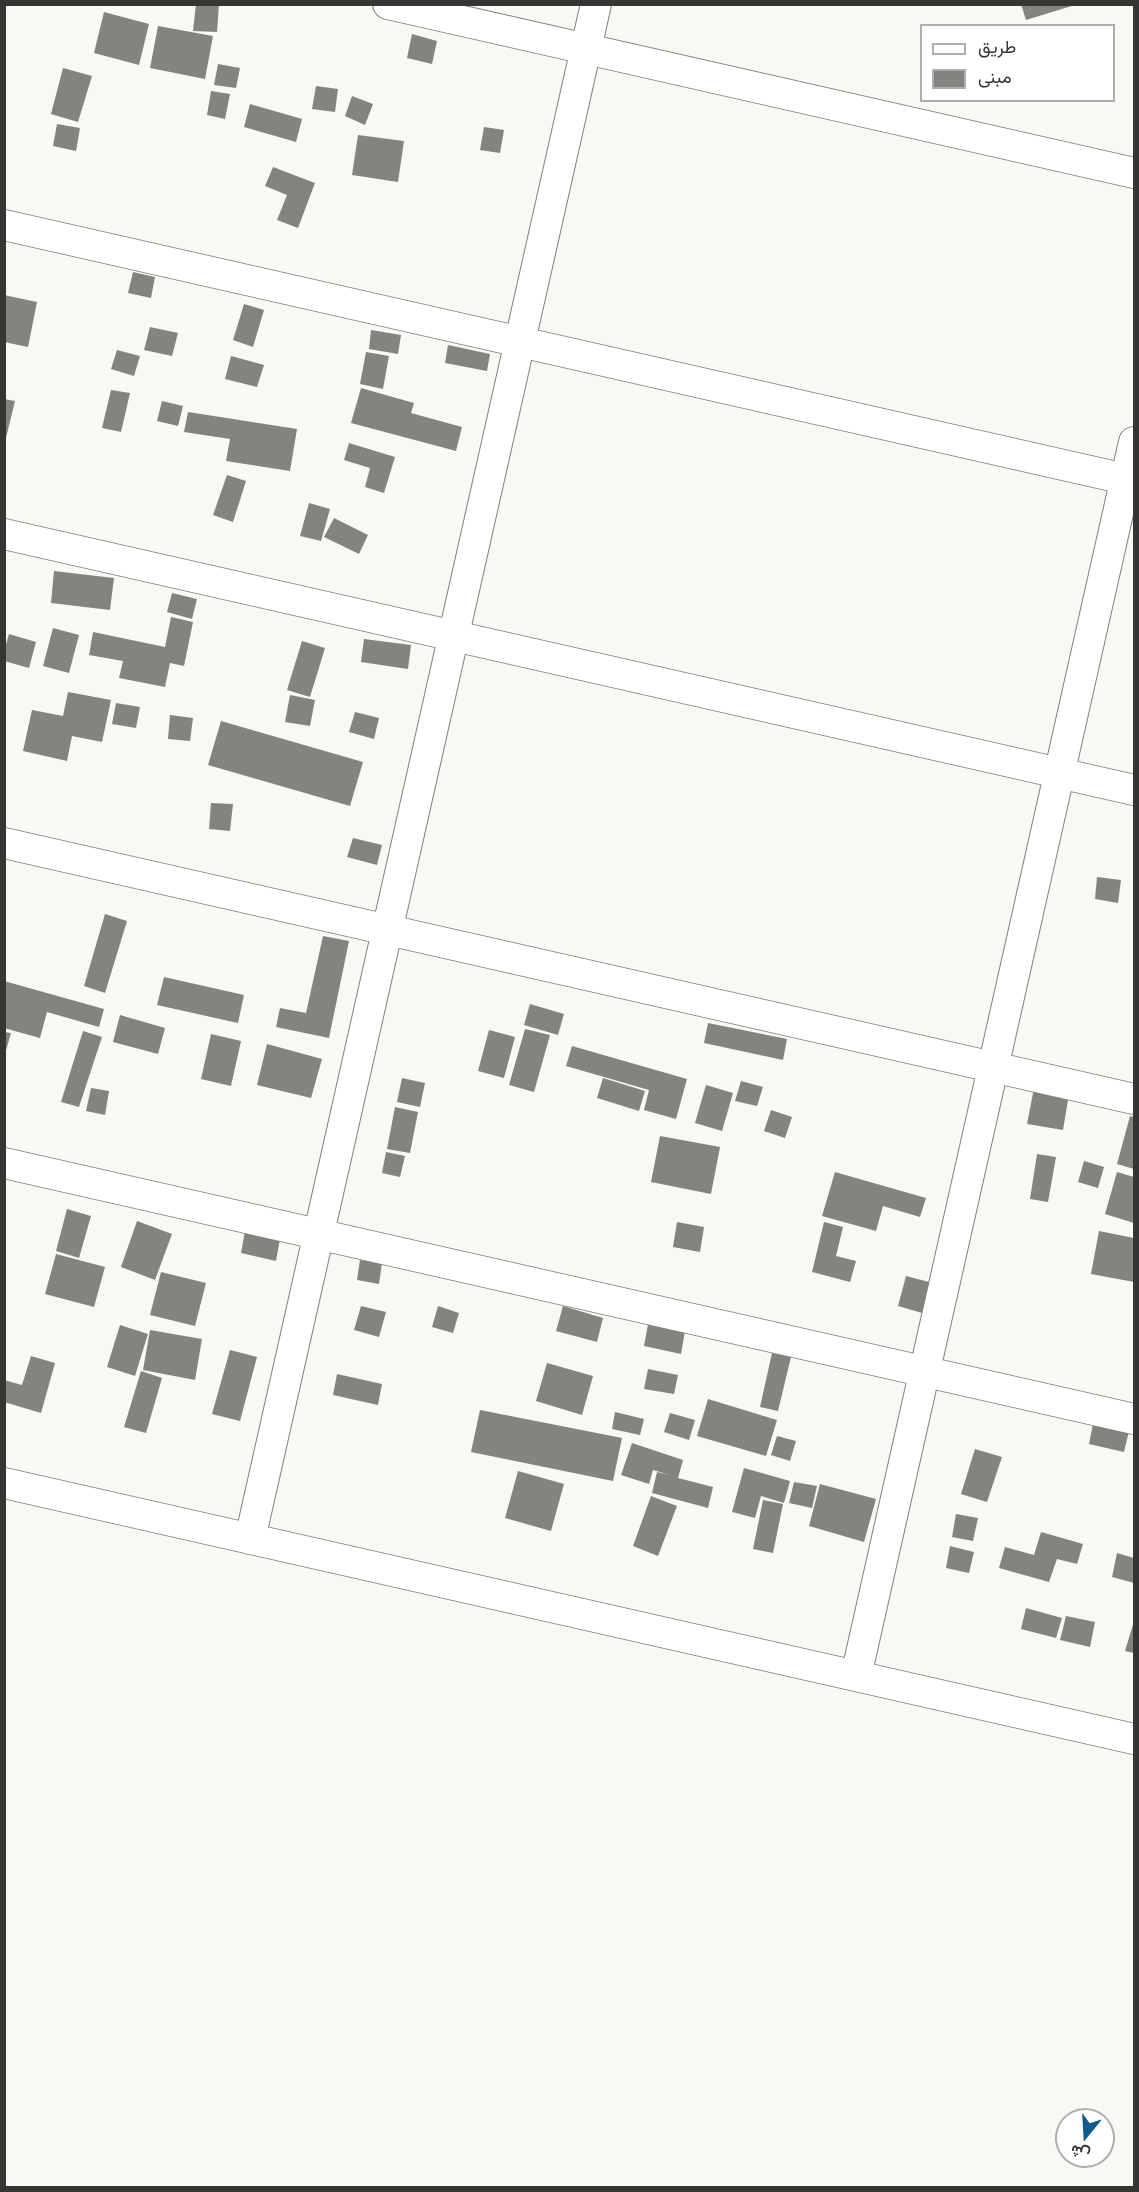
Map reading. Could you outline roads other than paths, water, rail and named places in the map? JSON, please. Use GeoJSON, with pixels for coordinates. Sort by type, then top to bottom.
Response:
{"type":"FeatureCollection","features":[{"type":"Feature","properties":{"kind":"street"},"geometry":{"type":"LineString","coordinates":[[388,4],[1134,173]]}},
{"type":"Feature","properties":{"kind":"street"},"geometry":{"type":"LineString","coordinates":[[250,1539],[596,4]]}},
{"type":"Feature","properties":{"kind":"street"},"geometry":{"type":"LineString","coordinates":[[4,225],[1130,480]]}},
{"type":"Feature","properties":{"kind":"street"},"geometry":{"type":"LineString","coordinates":[[856,1676],[1060,773],[1130,480],[1134,442]]}},
{"type":"Feature","properties":{"kind":"street"},"geometry":{"type":"LineString","coordinates":[[4,534],[1134,790]]}},
{"type":"Feature","properties":{"kind":"street"},"geometry":{"type":"LineString","coordinates":[[4,843],[1134,1099]]}},
{"type":"Feature","properties":{"kind":"street"},"geometry":{"type":"LineString","coordinates":[[4,1163],[1134,1419]]}},
{"type":"Feature","properties":{"kind":"street"},"geometry":{"type":"LineString","coordinates":[[4,1483],[1134,1739]]}}]}
